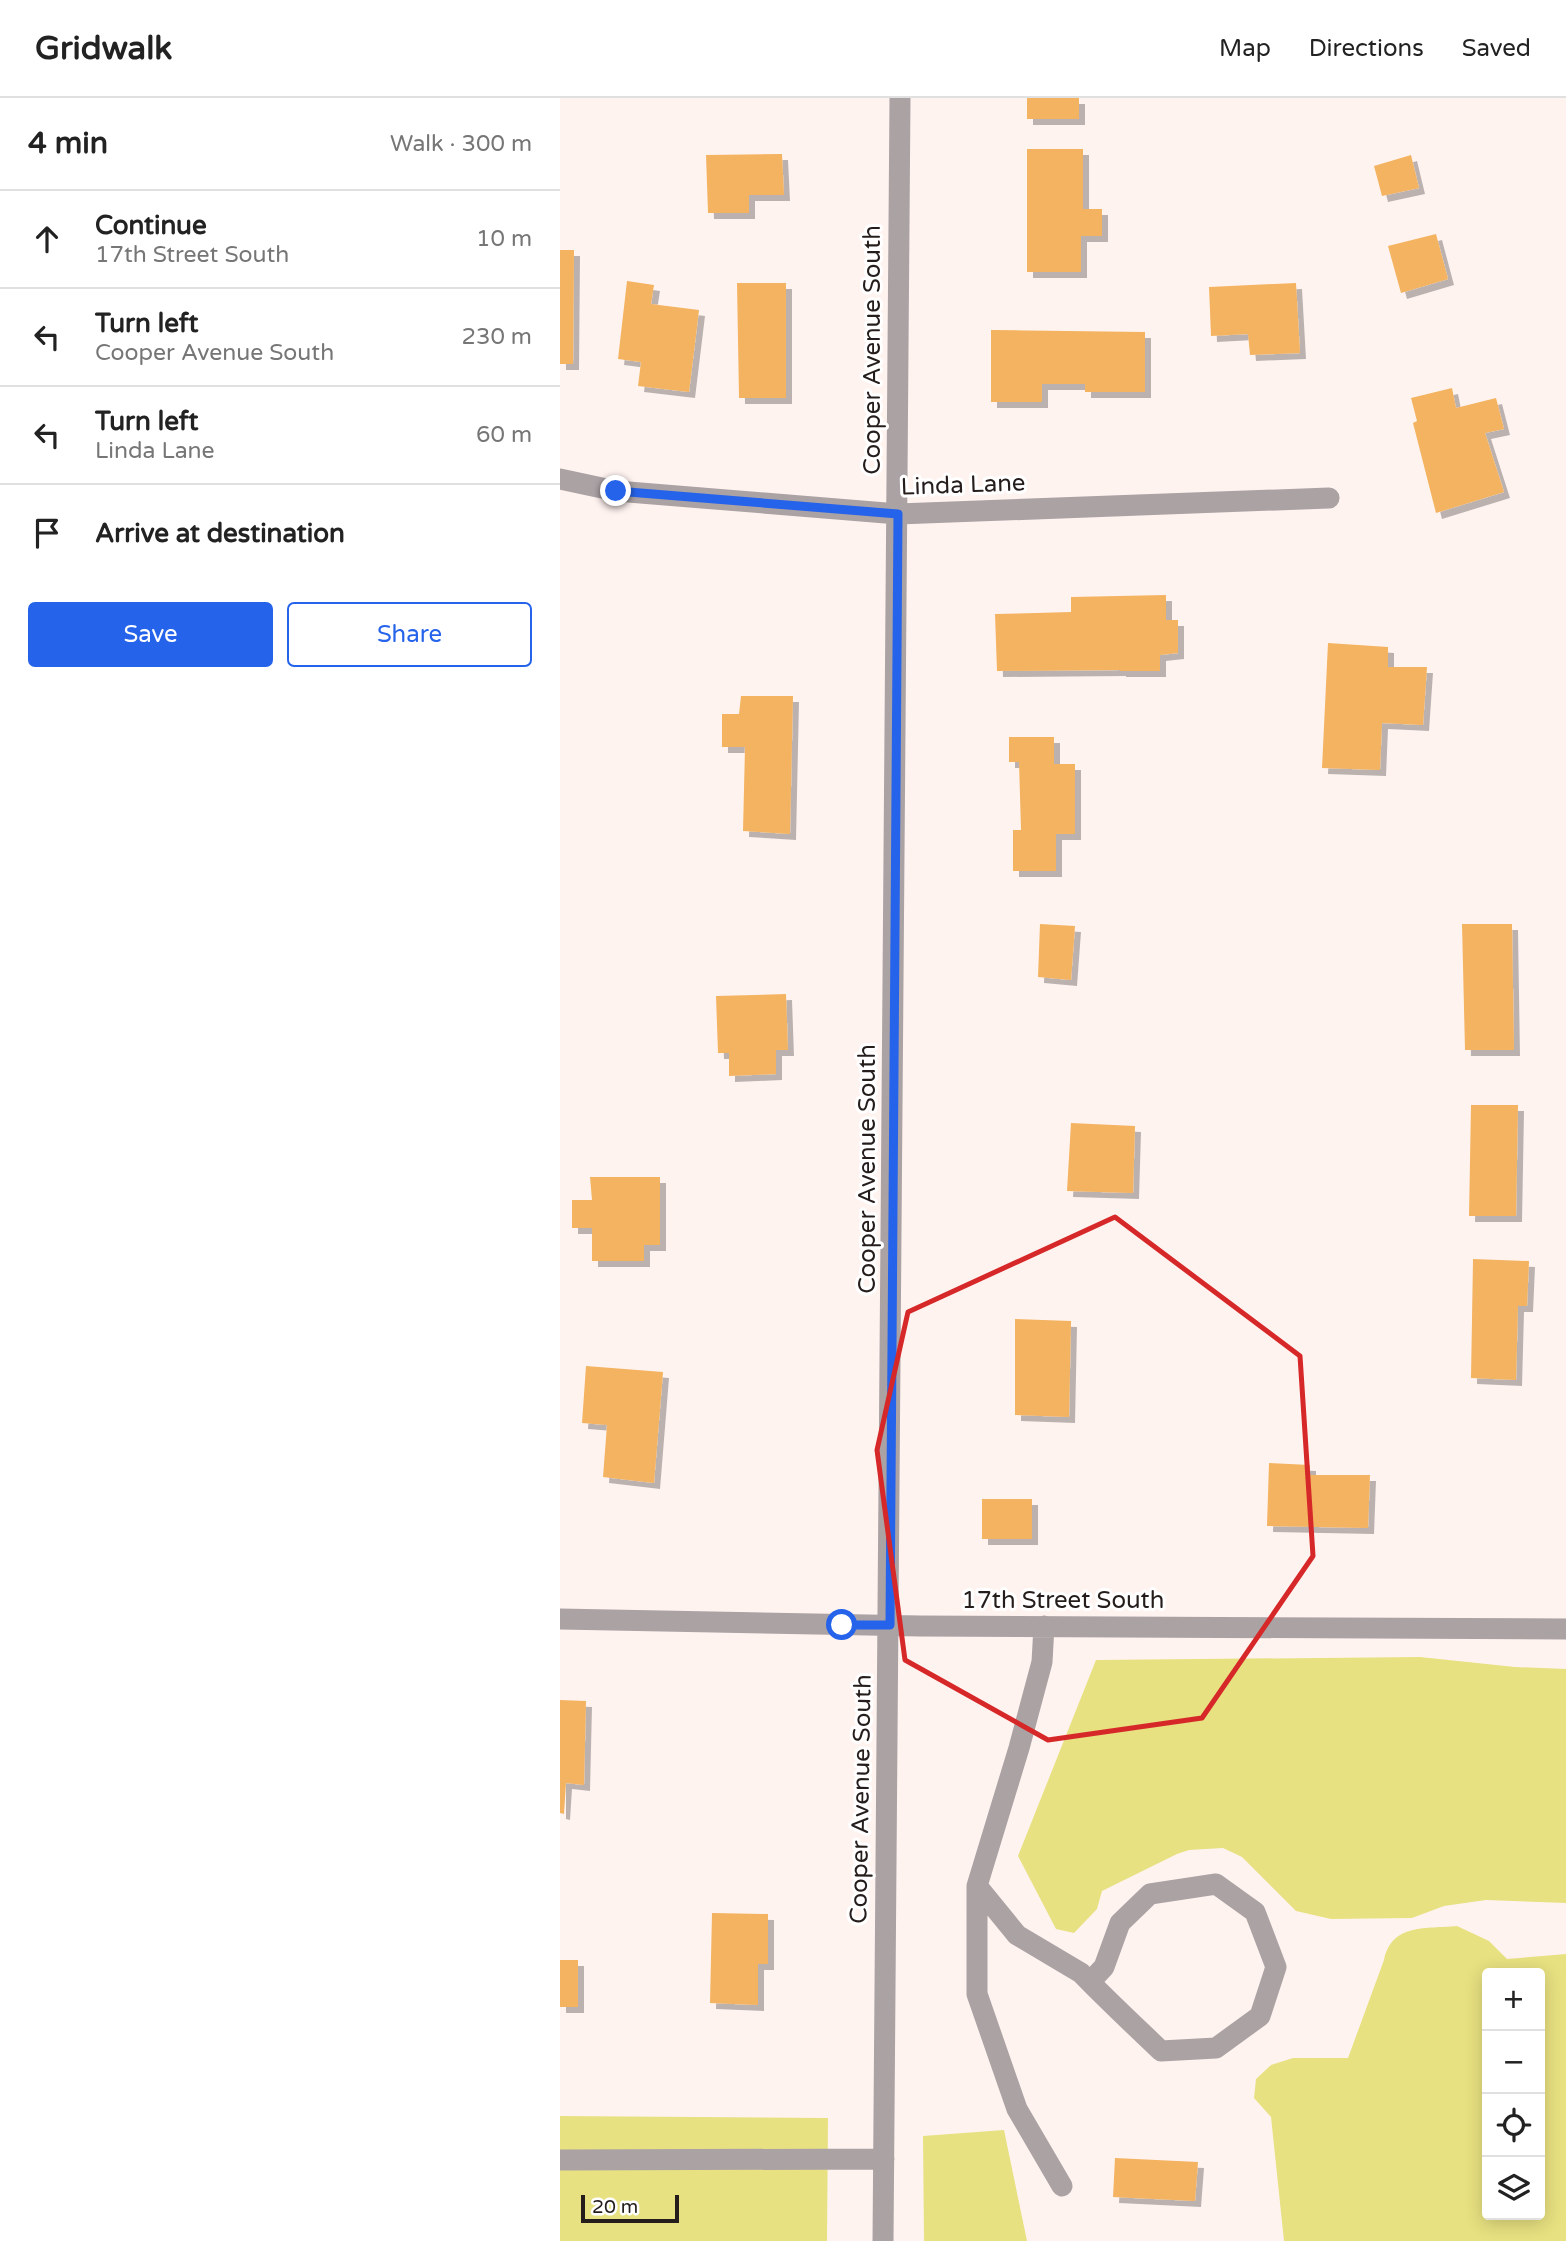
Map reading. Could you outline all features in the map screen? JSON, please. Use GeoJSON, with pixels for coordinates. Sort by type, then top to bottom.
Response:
{"type":"FeatureCollection","features":[{"type":"Feature","properties":{"kind":"street","name":"Cooper Avenue South"},"geometry":{"type":"LineString","coordinates":[[883,2241],[890,1625],[900,98]]}},
{"type":"Feature","properties":{"kind":"street","name":"Linda Lane"},"geometry":{"type":"LineString","coordinates":[[560,479],[616,491],[898,514],[1329,498]]}},
{"type":"Feature","properties":{"kind":"street","name":"17th Street South"},"geometry":{"type":"LineString","coordinates":[[560,1619],[890,1625],[1566,1629]]}},
{"type":"Feature","properties":{"kind":"street"},"geometry":{"type":"LineString","coordinates":[[1044,1626],[1042,1662],[977,1886],[977,1994],[1017,2109],[1062,2186]]}},
{"type":"Feature","properties":{"kind":"street"},"geometry":{"type":"LineString","coordinates":[[977,1886],[1017,1935],[1081,1973],[1090,1982],[1161,2050],[1216,2048],[1260,2015],[1276,1967],[1255,1912],[1216,1884],[1150,1894],[1120,1923],[1104,1967],[1090,1982]]}},
{"type":"Feature","properties":{"kind":"street"},"geometry":{"type":"LineString","coordinates":[[560,2160],[884,2159]]}},
{"type":"Feature","properties":{"kind":"highlighted area"},"geometry":{"type":"Polygon","coordinates":[[[1115,1217],[1300,1356],[1313,1556],[1202,1718],[1048,1740],[905,1660],[877,1450],[908,1312],[1115,1217]]]}},
{"type":"Feature","properties":{"kind":"shaded area"},"geometry":{"type":"Polygon","coordinates":[[[1420,1657],[1515,1667],[1566,1669],[1566,1903],[1486,1900],[1444,1906],[1412,1918],[1331,1919],[1296,1911],[1242,1857],[1223,1848],[1189,1850],[1177,1854],[1102,1891],[1097,1909],[1074,1933],[1056,1929],[1018,1856],[1096,1660],[1420,1657]]]}},
{"type":"Feature","properties":{"kind":"shaded area"},"geometry":{"type":"Polygon","coordinates":[[[1457,1926],[1489,1941],[1507,1959],[1566,1954],[1566,2241],[1284,2241],[1271,2117],[1254,2098],[1256,2079],[1271,2065],[1293,2058],[1348,2058],[1388,1948],[1402,1934],[1422,1928],[1457,1926]]]}},
{"type":"Feature","properties":{"kind":"shaded area"},"geometry":{"type":"Polygon","coordinates":[[[560,2116],[828,2118],[827,2241],[560,2241],[560,2116]]]}},
{"type":"Feature","properties":{"kind":"shaded area"},"geometry":{"type":"Polygon","coordinates":[[[1004,2130],[1027,2241],[924,2241],[923,2136],[1004,2130]]]}},
{"type":"Feature","properties":{"kind":"building"},"geometry":{"type":"Polygon","coordinates":[[[1027,98],[1079,98],[1079,119],[1027,119],[1027,98]]]}},
{"type":"Feature","properties":{"kind":"building"},"geometry":{"type":"Polygon","coordinates":[[[1027,149],[1083,149],[1083,209],[1102,209],[1102,236],[1081,236],[1081,272],[1027,272],[1027,149]]]}},
{"type":"Feature","properties":{"kind":"building"},"geometry":{"type":"Polygon","coordinates":[[[782,154],[784,195],[749,195],[749,213],[708,213],[706,155],[782,154]]]}},
{"type":"Feature","properties":{"kind":"building"},"geometry":{"type":"Polygon","coordinates":[[[1411,155],[1419,188],[1382,196],[1374,166],[1411,155]]]}},
{"type":"Feature","properties":{"kind":"building"},"geometry":{"type":"Polygon","coordinates":[[[1436,234],[1448,279],[1401,293],[1388,246],[1436,234]]]}},
{"type":"Feature","properties":{"kind":"building"},"geometry":{"type":"Polygon","coordinates":[[[560,250],[574,250],[573,364],[560,364],[560,250]]]}},
{"type":"Feature","properties":{"kind":"building"},"geometry":{"type":"Polygon","coordinates":[[[627,281],[654,285],[651,304],[699,310],[689,392],[638,386],[641,362],[618,359],[627,281]]]}},
{"type":"Feature","properties":{"kind":"building"},"geometry":{"type":"Polygon","coordinates":[[[737,283],[786,283],[786,398],[739,398],[737,283]]]}},
{"type":"Feature","properties":{"kind":"building"},"geometry":{"type":"Polygon","coordinates":[[[1296,283],[1300,353],[1250,355],[1248,334],[1211,336],[1209,287],[1296,283]]]}},
{"type":"Feature","properties":{"kind":"building"},"geometry":{"type":"Polygon","coordinates":[[[991,330],[1145,332],[1145,392],[1085,392],[1085,384],[1042,384],[1042,402],[991,402],[991,330]]]}},
{"type":"Feature","properties":{"kind":"building"},"geometry":{"type":"Polygon","coordinates":[[[1452,388],[1456,408],[1496,398],[1504,429],[1485,433],[1504,492],[1436,513],[1413,423],[1417,421],[1411,398],[1452,388]]]}},
{"type":"Feature","properties":{"kind":"building"},"geometry":{"type":"Polygon","coordinates":[[[1166,595],[1166,620],[1178,620],[1178,653],[1160,655],[1160,671],[997,671],[995,614],[1071,612],[1071,597],[1166,595]]]}},
{"type":"Feature","properties":{"kind":"building"},"geometry":{"type":"Polygon","coordinates":[[[1328,643],[1388,647],[1388,667],[1427,667],[1423,725],[1382,723],[1380,770],[1322,768],[1328,643]]]}},
{"type":"Feature","properties":{"kind":"building"},"geometry":{"type":"Polygon","coordinates":[[[741,696],[793,696],[790,834],[743,831],[745,747],[722,747],[722,714],[739,714],[741,696]]]}},
{"type":"Feature","properties":{"kind":"building"},"geometry":{"type":"Polygon","coordinates":[[[1009,737],[1054,737],[1054,764],[1075,764],[1075,834],[1056,834],[1056,871],[1013,871],[1013,830],[1021,830],[1019,762],[1009,762],[1009,737]]]}},
{"type":"Feature","properties":{"kind":"building"},"geometry":{"type":"Polygon","coordinates":[[[1040,924],[1075,926],[1071,980],[1038,977],[1040,924]]]}},
{"type":"Feature","properties":{"kind":"building"},"geometry":{"type":"Polygon","coordinates":[[[1462,924],[1512,924],[1514,1050],[1465,1050],[1462,924]]]}},
{"type":"Feature","properties":{"kind":"building"},"geometry":{"type":"Polygon","coordinates":[[[786,994],[788,1050],[776,1050],[776,1074],[729,1076],[729,1053],[718,1053],[716,996],[786,994]]]}},
{"type":"Feature","properties":{"kind":"building"},"geometry":{"type":"Polygon","coordinates":[[[1471,1105],[1518,1105],[1516,1216],[1469,1216],[1471,1105]]]}},
{"type":"Feature","properties":{"kind":"building"},"geometry":{"type":"Polygon","coordinates":[[[1071,1123],[1135,1126],[1133,1193],[1067,1191],[1071,1123]]]}},
{"type":"Feature","properties":{"kind":"building"},"geometry":{"type":"Polygon","coordinates":[[[590,1177],[660,1177],[660,1245],[644,1245],[644,1261],[592,1261],[592,1228],[572,1228],[572,1200],[592,1200],[590,1177]]]}},
{"type":"Feature","properties":{"kind":"building"},"geometry":{"type":"Polygon","coordinates":[[[1473,1259],[1529,1261],[1527,1306],[1518,1306],[1516,1380],[1471,1378],[1473,1259]]]}},
{"type":"Feature","properties":{"kind":"building"},"geometry":{"type":"Polygon","coordinates":[[[1015,1319],[1071,1321],[1069,1417],[1015,1415],[1015,1319]]]}},
{"type":"Feature","properties":{"kind":"building"},"geometry":{"type":"Polygon","coordinates":[[[586,1366],[663,1372],[654,1483],[603,1477],[607,1425],[582,1423],[586,1366]]]}},
{"type":"Feature","properties":{"kind":"building"},"geometry":{"type":"Polygon","coordinates":[[[1269,1463],[1310,1465],[1310,1475],[1370,1475],[1368,1528],[1267,1526],[1269,1463]]]}},
{"type":"Feature","properties":{"kind":"building"},"geometry":{"type":"Polygon","coordinates":[[[982,1499],[1032,1499],[1032,1539],[982,1539],[982,1499]]]}},
{"type":"Feature","properties":{"kind":"building"},"geometry":{"type":"Polygon","coordinates":[[[560,1700],[586,1701],[584,1785],[566,1783],[564,1814],[560,1813],[560,1700]]]}},
{"type":"Feature","properties":{"kind":"building"},"geometry":{"type":"Polygon","coordinates":[[[712,1913],[768,1914],[768,1964],[758,1964],[758,2005],[710,2003],[712,1913]]]}},
{"type":"Feature","properties":{"kind":"building"},"geometry":{"type":"Polygon","coordinates":[[[560,1960],[578,1960],[578,2007],[560,2007],[560,1960]]]}},
{"type":"Feature","properties":{"kind":"building"},"geometry":{"type":"Polygon","coordinates":[[[1115,2158],[1198,2162],[1195,2201],[1113,2197],[1115,2158]]]}},
{"type":"Feature","properties":{"kind":"route"},"geometry":{"type":"LineString","coordinates":[[616,491],[898,514],[890,1625],[842,1625]]}}]}
